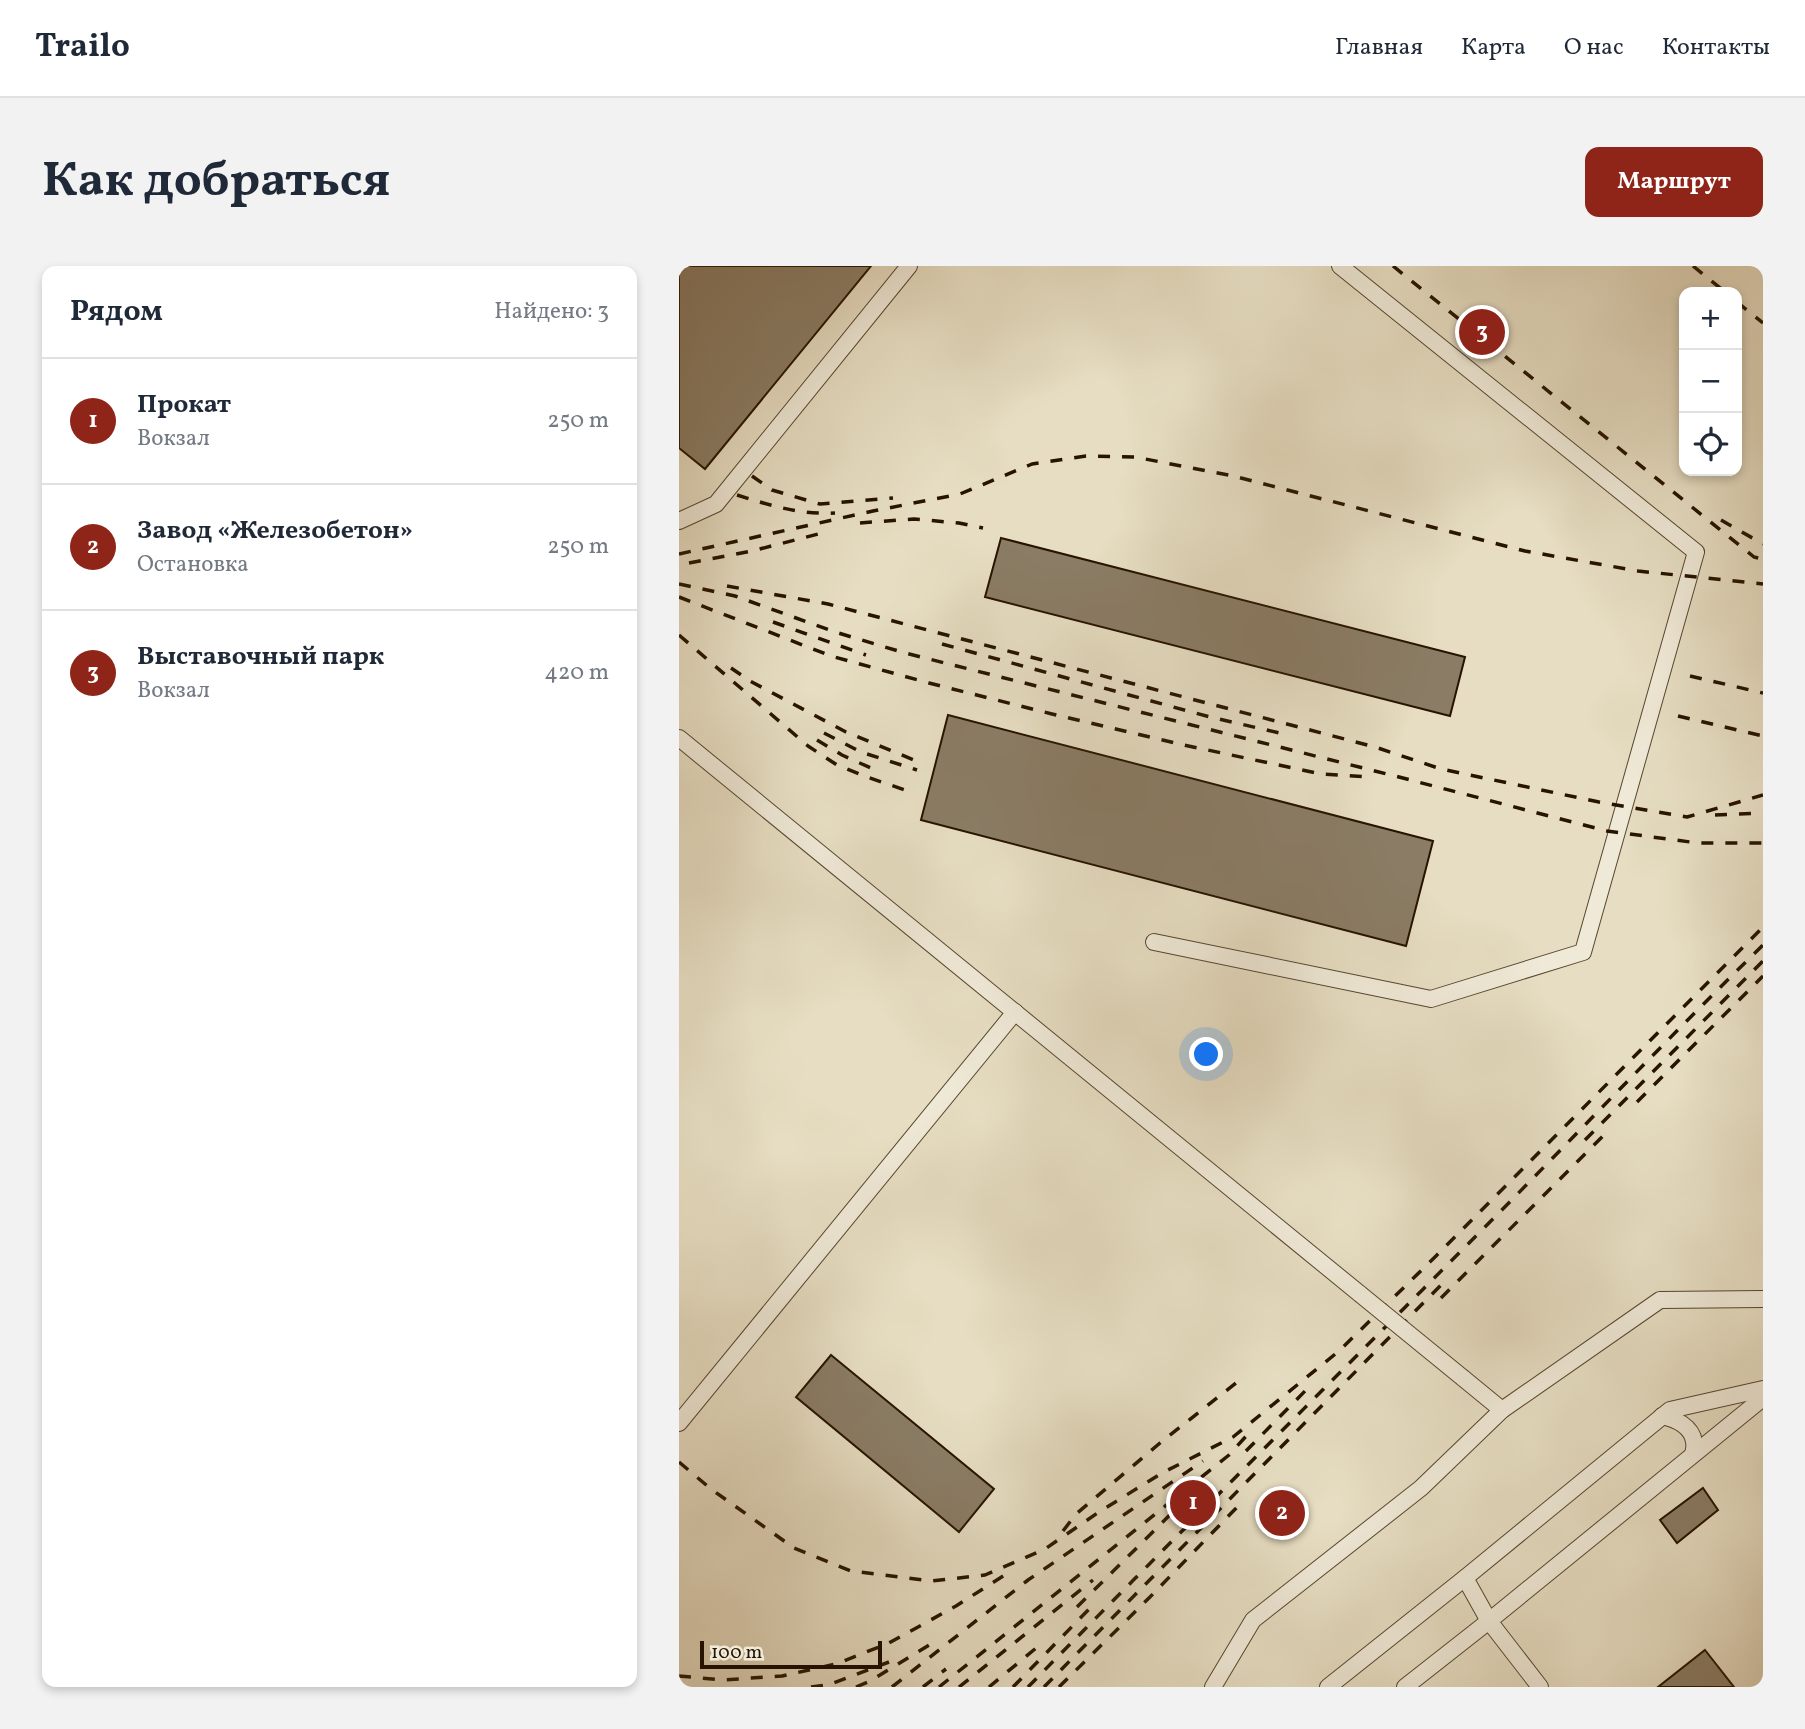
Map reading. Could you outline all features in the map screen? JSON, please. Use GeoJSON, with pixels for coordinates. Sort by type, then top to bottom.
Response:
{"type":"FeatureCollection","features":[{"type":"Feature","properties":{"kind":"street"},"geometry":{"type":"LineString","coordinates":[[679,521],[716,504],[909,266]]}},
{"type":"Feature","properties":{"kind":"street"},"geometry":{"type":"LineString","coordinates":[[1154,942],[1431,999],[1583,952],[1696,552],[1340,266]]}},
{"type":"Feature","properties":{"kind":"street"},"geometry":{"type":"LineString","coordinates":[[679,738],[1502,1410]]}},
{"type":"Feature","properties":{"kind":"street"},"geometry":{"type":"LineString","coordinates":[[679,1423],[1015,1012]]}},
{"type":"Feature","properties":{"kind":"street"},"geometry":{"type":"LineString","coordinates":[[1213,1687],[1253,1620],[1421,1489],[1502,1410],[1660,1300],[1763,1298]]}},
{"type":"Feature","properties":{"kind":"street"},"geometry":{"type":"LineString","coordinates":[[1328,1687],[1670,1410],[1763,1389]]}},
{"type":"Feature","properties":{"kind":"street"},"geometry":{"type":"LineString","coordinates":[[1405,1687],[1763,1398]]}},
{"type":"Feature","properties":{"kind":"street"},"geometry":{"type":"LineString","coordinates":[[1662,1416],[1677,1420],[1688,1429],[1695,1440],[1693,1454]]}},
{"type":"Feature","properties":{"kind":"street"},"geometry":{"type":"LineString","coordinates":[[1465,1578],[1489,1621],[1540,1687]]}},
{"type":"Feature","properties":{"kind":"building"},"geometry":{"type":"Polygon","coordinates":[[[679,266],[871,266],[705,469],[679,448],[679,266]]]}},
{"type":"Feature","properties":{"kind":"building"},"geometry":{"type":"Polygon","coordinates":[[[1001,538],[1465,657],[1450,716],[985,597],[1001,538]]]}},
{"type":"Feature","properties":{"kind":"building"},"geometry":{"type":"Polygon","coordinates":[[[948,715],[1433,841],[1406,946],[921,820],[948,715]]]}},
{"type":"Feature","properties":{"kind":"building"},"geometry":{"type":"Polygon","coordinates":[[[831,1355],[994,1489],[959,1532],[796,1397],[831,1355]]]}},
{"type":"Feature","properties":{"kind":"building"},"geometry":{"type":"Polygon","coordinates":[[[1703,1488],[1718,1510],[1677,1543],[1660,1520],[1703,1488]]]}},
{"type":"Feature","properties":{"kind":"building"},"geometry":{"type":"Polygon","coordinates":[[[1705,1650],[1734,1687],[1658,1687],[1705,1650]]]}},
{"type":"Feature","properties":{"kind":"railway"},"geometry":{"type":"LineString","coordinates":[[1393,266],[1754,557],[1763,559]]}},
{"type":"Feature","properties":{"kind":"railway"},"geometry":{"type":"LineString","coordinates":[[1693,266],[1719,287]]}},
{"type":"Feature","properties":{"kind":"railway"},"geometry":{"type":"LineString","coordinates":[[1742,306],[1763,323]]}},
{"type":"Feature","properties":{"kind":"railway"},"geometry":{"type":"LineString","coordinates":[[679,554],[960,494],[1032,464],[1086,456],[1135,457],[1233,476],[1525,551],[1638,571],[1763,584]]}},
{"type":"Feature","properties":{"kind":"railway"},"geometry":{"type":"LineString","coordinates":[[752,476],[772,490],[820,504],[893,498]]}},
{"type":"Feature","properties":{"kind":"railway"},"geometry":{"type":"LineString","coordinates":[[737,495],[797,511],[835,513]]}},
{"type":"Feature","properties":{"kind":"railway"},"geometry":{"type":"LineString","coordinates":[[860,523],[914,519],[983,528]]}},
{"type":"Feature","properties":{"kind":"railway"},"geometry":{"type":"LineString","coordinates":[[1721,520],[1763,544]]}},
{"type":"Feature","properties":{"kind":"railway"},"geometry":{"type":"LineString","coordinates":[[689,563],[752,551],[826,532]]}},
{"type":"Feature","properties":{"kind":"railway"},"geometry":{"type":"LineString","coordinates":[[679,584],[735,596],[835,632],[905,653],[1607,831],[1698,843],[1763,843]]}},
{"type":"Feature","properties":{"kind":"railway"},"geometry":{"type":"LineString","coordinates":[[727,586],[828,604],[1375,747],[1441,769],[1599,802],[1687,817],[1763,795]]}},
{"type":"Feature","properties":{"kind":"railway"},"geometry":{"type":"LineString","coordinates":[[679,597],[831,656],[929,683],[1184,745],[1321,774],[1371,777]]}},
{"type":"Feature","properties":{"kind":"railway"},"geometry":{"type":"LineString","coordinates":[[773,622],[866,655]]}},
{"type":"Feature","properties":{"kind":"railway"},"geometry":{"type":"LineString","coordinates":[[679,635],[808,746],[837,765],[905,790]]}},
{"type":"Feature","properties":{"kind":"railway"},"geometry":{"type":"LineString","coordinates":[[942,644],[1210,717],[1284,734]]}},
{"type":"Feature","properties":{"kind":"railway"},"geometry":{"type":"LineString","coordinates":[[731,668],[750,681],[846,732],[914,760]]}},
{"type":"Feature","properties":{"kind":"railway"},"geometry":{"type":"LineString","coordinates":[[1690,676],[1763,693]]}},
{"type":"Feature","properties":{"kind":"railway"},"geometry":{"type":"LineString","coordinates":[[1678,716],[1763,736]]}},
{"type":"Feature","properties":{"kind":"railway"},"geometry":{"type":"LineString","coordinates":[[824,733],[861,752],[917,770]]}},
{"type":"Feature","properties":{"kind":"railway"},"geometry":{"type":"LineString","coordinates":[[817,740],[873,769]]}},
{"type":"Feature","properties":{"kind":"railway"},"geometry":{"type":"LineString","coordinates":[[1715,815],[1763,813]]}},
{"type":"Feature","properties":{"kind":"railway"},"geometry":{"type":"LineString","coordinates":[[679,1462],[711,1489],[794,1548],[851,1571],[932,1581],[985,1575],[1045,1549],[1162,1473],[1233,1437],[1339,1351],[1763,927]]}},
{"type":"Feature","properties":{"kind":"railway"},"geometry":{"type":"LineString","coordinates":[[1028,1687],[1763,945]]}},
{"type":"Feature","properties":{"kind":"railway"},"geometry":{"type":"LineString","coordinates":[[1585,1140],[1763,961]]}},
{"type":"Feature","properties":{"kind":"railway"},"geometry":{"type":"LineString","coordinates":[[1637,1102],[1763,976]]}},
{"type":"Feature","properties":{"kind":"railway"},"geometry":{"type":"LineString","coordinates":[[1441,1298],[1604,1135]]}},
{"type":"Feature","properties":{"kind":"railway"},"geometry":{"type":"LineString","coordinates":[[1044,1687],[1445,1281]]}},
{"type":"Feature","properties":{"kind":"railway"},"geometry":{"type":"LineString","coordinates":[[1063,1531],[1076,1514],[1241,1379]]}},
{"type":"Feature","properties":{"kind":"railway"},"geometry":{"type":"LineString","coordinates":[[1246,1451],[1307,1389],[1310,1381]]}},
{"type":"Feature","properties":{"kind":"railway"},"geometry":{"type":"LineString","coordinates":[[939,1687],[1229,1455],[1249,1433]]}},
{"type":"Feature","properties":{"kind":"railway"},"geometry":{"type":"LineString","coordinates":[[892,1687],[1028,1580],[1203,1461]]}},
{"type":"Feature","properties":{"kind":"railway"},"geometry":{"type":"LineString","coordinates":[[1077,1607],[1184,1501]]}},
{"type":"Feature","properties":{"kind":"railway"},"geometry":{"type":"LineString","coordinates":[[1059,1687],[1243,1501]]}},
{"type":"Feature","properties":{"kind":"railway"},"geometry":{"type":"LineString","coordinates":[[679,1676],[723,1680],[782,1676],[836,1664],[889,1643],[1008,1573]]}},
{"type":"Feature","properties":{"kind":"railway"},"geometry":{"type":"LineString","coordinates":[[959,1687],[1093,1580]]}},
{"type":"Feature","properties":{"kind":"railway"},"geometry":{"type":"LineString","coordinates":[[1013,1687],[1096,1602]]}},
{"type":"Feature","properties":{"kind":"railway"},"geometry":{"type":"LineString","coordinates":[[856,1687],[936,1641]]}},
{"type":"Feature","properties":{"kind":"railway"},"geometry":{"type":"LineString","coordinates":[[989,1687],[1041,1644]]}},
{"type":"Feature","properties":{"kind":"railway"},"geometry":{"type":"LineString","coordinates":[[811,1687],[828,1685],[889,1662]]}},
{"type":"Feature","properties":{"kind":"railway"},"geometry":{"type":"LineString","coordinates":[[923,1687],[946,1669]]}},
{"type":"Feature","properties":{"kind":"railway"},"geometry":{"type":"LineString","coordinates":[[679,1686],[684,1687]]}},
{"type":"Feature","properties":{"kind":"place","name":"Выставочный парк"},"geometry":{"type":"Point","coordinates":[1482,332]}},
{"type":"Feature","properties":{"kind":"place","name":"Прокат"},"geometry":{"type":"Point","coordinates":[1193,1503]}},
{"type":"Feature","properties":{"kind":"place","name":"Завод «Железобетон»"},"geometry":{"type":"Point","coordinates":[1282,1513]}}]}
